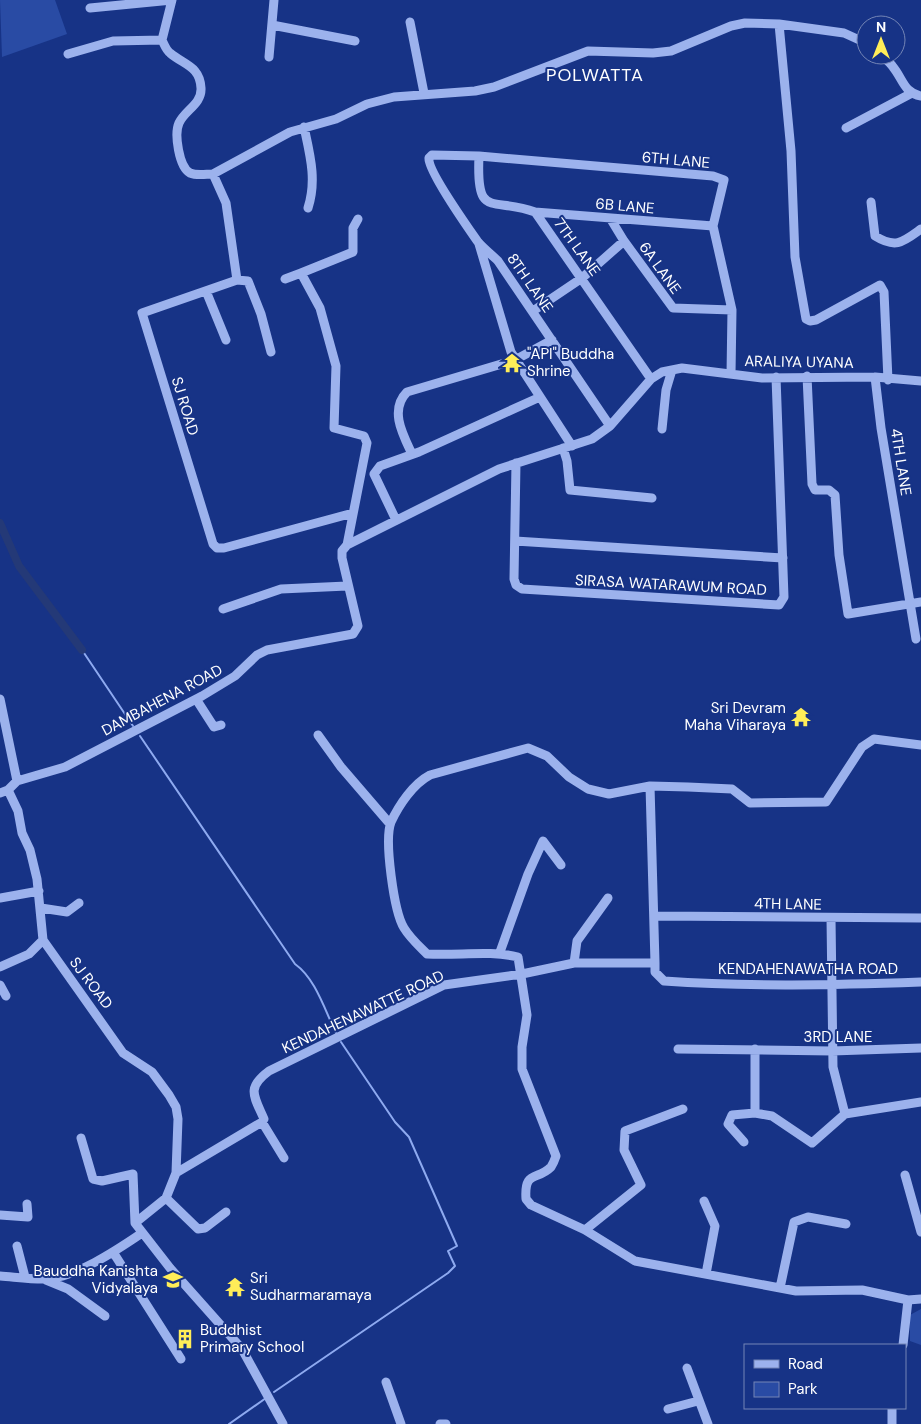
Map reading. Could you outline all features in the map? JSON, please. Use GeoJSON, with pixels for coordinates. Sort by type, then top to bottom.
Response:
{"type":"FeatureCollection","features":[{"type":"Feature","properties":{"kind":"street"},"geometry":{"type":"LineString","coordinates":[[90,8],[172,0],[162,40],[169,52],[193,67],[202,87],[201,95],[179,123],[177,135],[182,164],[190,173],[213,174],[290,132],[336,118],[367,104],[394,96],[475,91],[494,87],[588,51],[653,53],[671,51],[744,22],[779,24],[844,33],[856,38]]}},
{"type":"Feature","properties":{"kind":"street"},"geometry":{"type":"LineString","coordinates":[[269,57],[274,0]]}},
{"type":"Feature","properties":{"kind":"street"},"geometry":{"type":"LineString","coordinates":[[410,22],[424,93]]}},
{"type":"Feature","properties":{"kind":"street"},"geometry":{"type":"LineString","coordinates":[[779,24],[791,152],[795,257],[806,319],[810,321],[816,320],[880,285],[884,292],[888,380]]}},
{"type":"Feature","properties":{"kind":"street"},"geometry":{"type":"LineString","coordinates":[[272,25],[355,41]]}},
{"type":"Feature","properties":{"kind":"street"},"geometry":{"type":"LineString","coordinates":[[68,54],[113,41],[162,40]]}},
{"type":"Feature","properties":{"kind":"street"},"geometry":{"type":"LineString","coordinates":[[892,65],[906,88],[912,94],[921,96]]}},
{"type":"Feature","properties":{"kind":"street"},"geometry":{"type":"LineString","coordinates":[[846,128],[912,94]]}},
{"type":"Feature","properties":{"kind":"street"},"geometry":{"type":"LineString","coordinates":[[304,128],[313,177],[313,193],[308,208]]}},
{"type":"Feature","properties":{"kind":"street","name":"6TH LANE"},"geometry":{"type":"LineString","coordinates":[[429,158],[437,154],[479,156],[720,177],[725,183],[713,226],[732,310],[731,374]]}},
{"type":"Feature","properties":{"kind":"street","name":"7TH LANE"},"geometry":{"type":"LineString","coordinates":[[479,156],[479,190],[483,198],[490,203],[502,207],[535,212],[651,379]]}},
{"type":"Feature","properties":{"kind":"street","name":"8TH LANE"},"geometry":{"type":"LineString","coordinates":[[429,158],[429,166],[479,244],[498,261],[610,426]]}},
{"type":"Feature","properties":{"kind":"street"},"geometry":{"type":"LineString","coordinates":[[213,174],[226,203],[237,280],[248,281],[261,314],[271,352]]}},
{"type":"Feature","properties":{"kind":"street"},"geometry":{"type":"LineString","coordinates":[[871,202],[874,236],[888,244],[904,241],[921,228]]}},
{"type":"Feature","properties":{"kind":"street","name":"6B LANE"},"geometry":{"type":"LineString","coordinates":[[535,212],[713,226]]}},
{"type":"Feature","properties":{"kind":"street","name":"6A LANE"},"geometry":{"type":"LineString","coordinates":[[610,218],[673,308],[732,310]]}},
{"type":"Feature","properties":{"kind":"street"},"geometry":{"type":"LineString","coordinates":[[285,279],[353,252],[353,228],[358,219]]}},
{"type":"Feature","properties":{"kind":"street"},"geometry":{"type":"LineString","coordinates":[[533,311],[582,278],[624,240]]}},
{"type":"Feature","properties":{"kind":"street"},"geometry":{"type":"LineString","coordinates":[[479,244],[515,360],[540,397],[568,447],[567,461],[570,490],[652,498]]}},
{"type":"Feature","properties":{"kind":"street"},"geometry":{"type":"LineString","coordinates":[[223,608],[281,589],[348,586],[342,551],[347,545],[367,444],[364,436],[334,428],[336,366],[320,308],[301,272]]}},
{"type":"Feature","properties":{"kind":"street","name":"SJ ROAD"},"geometry":{"type":"LineString","coordinates":[[237,280],[142,314],[212,544],[216,548],[224,548],[352,513]]}},
{"type":"Feature","properties":{"kind":"street"},"geometry":{"type":"LineString","coordinates":[[206,291],[226,340]]}},
{"type":"Feature","properties":{"kind":"street"},"geometry":{"type":"LineString","coordinates":[[412,454],[400,429],[398,415],[402,397],[407,392],[515,360],[552,340]]}},
{"type":"Feature","properties":{"kind":"street","name":"ARALIYA UYANA"},"geometry":{"type":"LineString","coordinates":[[347,545],[499,469],[592,438],[610,426],[651,379],[662,372],[682,368],[776,377],[875,377],[888,380],[921,380]]}},
{"type":"Feature","properties":{"kind":"street"},"geometry":{"type":"LineString","coordinates":[[662,429],[666,390],[672,370]]}},
{"type":"Feature","properties":{"kind":"street"},"geometry":{"type":"LineString","coordinates":[[807,376],[812,484],[815,490],[829,490],[835,495],[839,555],[848,614],[921,602]]}},
{"type":"Feature","properties":{"kind":"street","name":"SIRASA WATARAWUM ROAD"},"geometry":{"type":"LineString","coordinates":[[516,463],[514,579],[516,585],[522,590],[779,605],[784,597],[776,377]]}},
{"type":"Feature","properties":{"kind":"street","name":"4TH LANE"},"geometry":{"type":"LineString","coordinates":[[875,377],[881,428],[916,639]]}},
{"type":"Feature","properties":{"kind":"street"},"geometry":{"type":"LineString","coordinates":[[396,520],[374,474],[380,466],[412,454],[540,397]]}},
{"type":"Feature","properties":{"kind":"street"},"geometry":{"type":"LineString","coordinates":[[515,542],[783,558]]}},
{"type":"Feature","properties":{"kind":"street","name":"DAMBAHENA ROAD"},"geometry":{"type":"LineString","coordinates":[[4,792],[17,781],[65,767],[196,699],[235,676],[257,655],[267,650],[353,634],[358,626],[348,586]]}},
{"type":"Feature","properties":{"kind":"street"},"geometry":{"type":"LineString","coordinates":[[196,699],[214,727],[221,725]]}},
{"type":"Feature","properties":{"kind":"street"},"geometry":{"type":"LineString","coordinates":[[0,700],[3,736],[17,781]]}},
{"type":"Feature","properties":{"kind":"street"},"geometry":{"type":"LineString","coordinates":[[318,735],[341,767],[390,824]]}},
{"type":"Feature","properties":{"kind":"street"},"geometry":{"type":"LineString","coordinates":[[921,745],[874,740],[862,747],[826,802],[750,803],[732,789],[650,786],[609,794],[588,789],[569,777],[547,756],[528,748],[430,775],[420,780],[407,796],[390,824],[389,842],[391,871],[398,915],[404,928],[427,954],[450,956],[500,952],[518,957],[527,1015],[522,1047],[522,1069],[556,1156],[551,1167],[531,1177],[527,1182],[526,1199],[541,1211],[585,1230],[635,1260],[796,1291],[862,1290],[908,1300],[921,1299]]}},
{"type":"Feature","properties":{"kind":"street"},"geometry":{"type":"LineString","coordinates":[[650,786],[654,963]]}},
{"type":"Feature","properties":{"kind":"street"},"geometry":{"type":"LineString","coordinates":[[0,967],[29,954],[43,940],[42,908],[30,850],[22,833],[18,811],[4,792]]}},
{"type":"Feature","properties":{"kind":"street"},"geometry":{"type":"LineString","coordinates":[[500,952],[528,874],[543,842],[561,865]]}},
{"type":"Feature","properties":{"kind":"street"},"geometry":{"type":"LineString","coordinates":[[0,898],[39,890]]}},
{"type":"Feature","properties":{"kind":"street"},"geometry":{"type":"LineString","coordinates":[[574,963],[577,941],[608,898]]}},
{"type":"Feature","properties":{"kind":"street"},"geometry":{"type":"LineString","coordinates":[[42,908],[67,912],[80,903]]}},
{"type":"Feature","properties":{"kind":"street","name":"4TH LANE"},"geometry":{"type":"LineString","coordinates":[[654,916],[921,918]]}},
{"type":"Feature","properties":{"kind":"street"},"geometry":{"type":"LineString","coordinates":[[831,918],[833,1067],[845,1114]]}},
{"type":"Feature","properties":{"kind":"street","name":"SJ ROAD"},"geometry":{"type":"LineString","coordinates":[[43,940],[123,1053],[152,1072],[170,1095],[176,1107],[178,1119],[176,1173]]}},
{"type":"Feature","properties":{"kind":"street","name":"KENDAHENAWATTE ROAD"},"geometry":{"type":"LineString","coordinates":[[262,1122],[264,1119],[253,1094],[253,1088],[258,1079],[269,1071],[444,986],[522,974],[574,963],[654,963]]}},
{"type":"Feature","properties":{"kind":"street","name":"KENDAHENAWATHA ROAD"},"geometry":{"type":"LineString","coordinates":[[654,963],[655,972],[664,981],[832,985],[921,982]]}},
{"type":"Feature","properties":{"kind":"street"},"geometry":{"type":"LineString","coordinates":[[0,985],[6,996]]}},
{"type":"Feature","properties":{"kind":"street","name":"3RD LANE"},"geometry":{"type":"LineString","coordinates":[[678,1049],[832,1051],[921,1048]]}},
{"type":"Feature","properties":{"kind":"street"},"geometry":{"type":"LineString","coordinates":[[755,1049],[755,1114]]}},
{"type":"Feature","properties":{"kind":"street"},"geometry":{"type":"LineString","coordinates":[[744,1142],[728,1124],[732,1114],[772,1116],[812,1143],[845,1114],[921,1102]]}},
{"type":"Feature","properties":{"kind":"street"},"geometry":{"type":"LineString","coordinates":[[585,1230],[641,1185],[624,1150],[625,1131],[684,1109]]}},
{"type":"Feature","properties":{"kind":"street"},"geometry":{"type":"LineString","coordinates":[[135,1223],[166,1198],[176,1173],[262,1122],[284,1158]]}},
{"type":"Feature","properties":{"kind":"street"},"geometry":{"type":"LineString","coordinates":[[82,1138],[93,1180],[102,1181],[133,1174],[135,1223],[242,1349],[283,1424]]}},
{"type":"Feature","properties":{"kind":"street"},"geometry":{"type":"LineString","coordinates":[[905,1175],[921,1232]]}},
{"type":"Feature","properties":{"kind":"street"},"geometry":{"type":"LineString","coordinates":[[166,1198],[198,1230],[205,1228],[226,1212]]}},
{"type":"Feature","properties":{"kind":"street"},"geometry":{"type":"LineString","coordinates":[[704,1201],[715,1226],[706,1274]]}},
{"type":"Feature","properties":{"kind":"street"},"geometry":{"type":"LineString","coordinates":[[0,1215],[28,1217],[27,1204]]}},
{"type":"Feature","properties":{"kind":"street"},"geometry":{"type":"LineString","coordinates":[[780,1288],[794,1222],[808,1217],[846,1224]]}},
{"type":"Feature","properties":{"kind":"street"},"geometry":{"type":"LineString","coordinates":[[0,1276],[44,1279],[63,1276],[113,1252],[142,1233]]}},
{"type":"Feature","properties":{"kind":"street"},"geometry":{"type":"LineString","coordinates":[[17,1246],[25,1277]]}},
{"type":"Feature","properties":{"kind":"street"},"geometry":{"type":"LineString","coordinates":[[113,1252],[181,1359]]}},
{"type":"Feature","properties":{"kind":"street"},"geometry":{"type":"LineString","coordinates":[[44,1279],[68,1289],[105,1316]]}},
{"type":"Feature","properties":{"kind":"street"},"geometry":{"type":"LineString","coordinates":[[902,1344],[908,1300]]}},
{"type":"Feature","properties":{"kind":"street"},"geometry":{"type":"LineString","coordinates":[[687,1368],[708,1424]]}},
{"type":"Feature","properties":{"kind":"street"},"geometry":{"type":"LineString","coordinates":[[386,1382],[401,1424]]}},
{"type":"Feature","properties":{"kind":"street"},"geometry":{"type":"LineString","coordinates":[[668,1409],[698,1401]]}},
{"type":"Feature","properties":{"kind":"street"},"geometry":{"type":"LineString","coordinates":[[892,1409],[892,1424]]}},
{"type":"Feature","properties":{"kind":"street"},"geometry":{"type":"LineString","coordinates":[[440,1424],[446,1424]]}},
{"type":"Feature","properties":{"kind":"green space"},"geometry":{"type":"Polygon","coordinates":[[[0,0],[55,0],[67,34],[2,57],[0,0]]]}},
{"type":"Feature","properties":{"kind":"green space"},"geometry":{"type":"Polygon","coordinates":[[[921,1309],[921,1345],[910,1341],[910,1315],[921,1309]]]}},
{"type":"Feature","properties":{"kind":"waterway"},"geometry":{"type":"LineString","coordinates":[[0,523],[19,566],[82,650]]}},
{"type":"Feature","properties":{"kind":"waterway"},"geometry":{"type":"LineString","coordinates":[[82,650],[133,726]]}},
{"type":"Feature","properties":{"kind":"waterway"},"geometry":{"type":"LineString","coordinates":[[140,736],[295,964],[309,978],[336,1033]]}},
{"type":"Feature","properties":{"kind":"waterway"},"geometry":{"type":"LineString","coordinates":[[274,1392],[448,1273],[455,1266],[448,1251],[457,1246],[409,1137],[395,1122],[341,1042]]}},
{"type":"Feature","properties":{"kind":"waterway"},"geometry":{"type":"LineString","coordinates":[[229,1424],[266,1398]]}},
{"type":"Feature","properties":{"kind":"place","name":"\"API\" Buddha Shrine"},"geometry":{"type":"Point","coordinates":[512,363]}},
{"type":"Feature","properties":{"kind":"place","name":"Sri Devram Maha Viharaya"},"geometry":{"type":"Point","coordinates":[801,717]}},
{"type":"Feature","properties":{"kind":"place","name":"Bauddha Kanishta Vidyalaya"},"geometry":{"type":"Point","coordinates":[173,1280]}},
{"type":"Feature","properties":{"kind":"place","name":"Sri Sudharmaramaya"},"geometry":{"type":"Point","coordinates":[235,1287]}},
{"type":"Feature","properties":{"kind":"place","name":"Buddhist Primary School"},"geometry":{"type":"Point","coordinates":[185,1339]}},
{"type":"Feature","properties":{"kind":"district","name":"POLWATTA"},"geometry":{"type":"Point","coordinates":[595,75]}}]}
